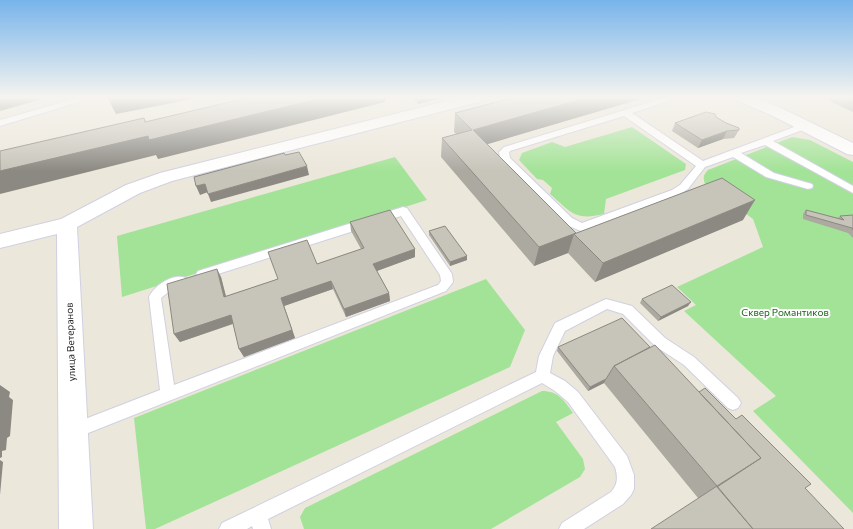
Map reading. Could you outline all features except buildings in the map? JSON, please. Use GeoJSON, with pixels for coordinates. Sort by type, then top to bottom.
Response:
{"type":"FeatureCollection","features":[{"type":"Feature","properties":{"kind":"street"},"geometry":{"type":"LineString","coordinates":[[0,241],[67,224],[133,189],[166,177],[384,122]]}},
{"type":"Feature","properties":{"kind":"street"},"geometry":{"type":"LineString","coordinates":[[797,122],[853,150]]}},
{"type":"Feature","properties":{"kind":"street","name":"улица Ветеранов"},"geometry":{"type":"LineString","coordinates":[[67,224],[76,529]]}},
{"type":"Feature","properties":{"kind":"lane"},"geometry":{"type":"LineString","coordinates":[[598,122],[504,152],[505,159],[568,222],[581,228],[676,192],[684,186],[702,165],[806,126]]}},
{"type":"Feature","properties":{"kind":"lane"},"geometry":{"type":"LineString","coordinates":[[639,122],[702,165]]}},
{"type":"Feature","properties":{"kind":"lane"},"geometry":{"type":"LineString","coordinates":[[765,141],[853,190]]}},
{"type":"Feature","properties":{"kind":"lane"},"geometry":{"type":"LineString","coordinates":[[734,153],[770,175],[808,186]]}},
{"type":"Feature","properties":{"kind":"lane"},"geometry":{"type":"LineString","coordinates":[[73,431],[442,288],[447,282],[446,274],[403,211],[169,285],[159,290],[155,297],[168,394]]}},
{"type":"Feature","properties":{"kind":"lane"},"geometry":{"type":"LineString","coordinates":[[542,376],[546,356],[560,327],[606,304],[627,310],[660,342],[689,361],[733,403]]}},
{"type":"Feature","properties":{"kind":"lane"},"geometry":{"type":"LineString","coordinates":[[228,529],[260,522],[542,376]]}},
{"type":"Feature","properties":{"kind":"lane"},"geometry":{"type":"LineString","coordinates":[[542,376],[560,386],[573,397],[621,462],[626,475],[625,489],[617,498],[568,529]]}},
{"type":"Feature","properties":{"kind":"green space"},"geometry":{"type":"Polygon","coordinates":[[[632,127],[686,164],[685,170],[606,199],[604,214],[586,216],[579,215],[568,210],[550,194],[552,188],[543,180],[537,179],[519,160],[522,153],[552,142],[565,147],[632,127]]]}},
{"type":"Feature","properties":{"kind":"green space","name":"Сквер Романтиков"},"geometry":{"type":"Polygon","coordinates":[[[792,137],[810,140],[853,162],[853,513],[753,411],[776,396],[684,311],[696,305],[677,287],[763,247],[753,219],[705,184],[705,173],[708,170],[792,137]]]}},
{"type":"Feature","properties":{"kind":"green space"},"geometry":{"type":"Polygon","coordinates":[[[395,157],[427,200],[122,297],[117,236],[395,157]]]}},
{"type":"Feature","properties":{"kind":"green space"},"geometry":{"type":"Polygon","coordinates":[[[486,279],[525,330],[510,367],[155,529],[146,529],[134,418],[486,279]]]}},
{"type":"Feature","properties":{"kind":"green space"},"geometry":{"type":"Polygon","coordinates":[[[542,391],[548,391],[560,397],[573,413],[556,422],[583,459],[585,469],[580,477],[491,529],[304,529],[300,517],[305,508],[542,391]]]}}]}
